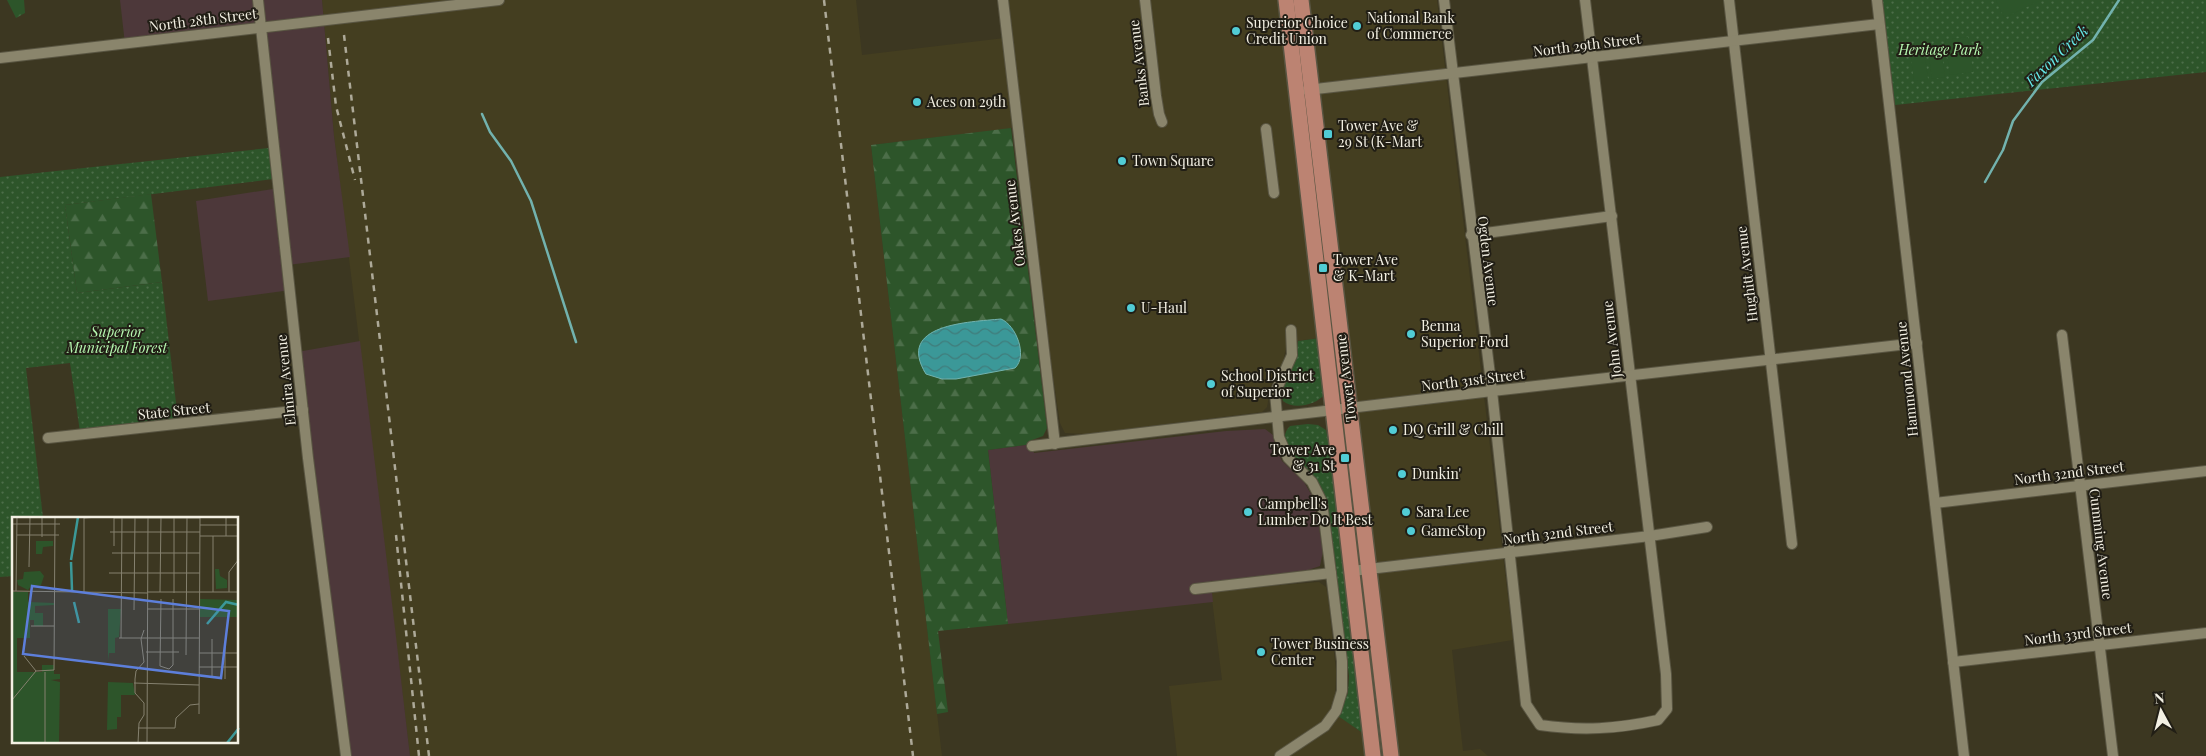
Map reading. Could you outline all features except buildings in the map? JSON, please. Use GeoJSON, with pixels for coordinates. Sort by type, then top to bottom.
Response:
{"type":"FeatureCollection","features":[{"type":"Feature","properties":{"kind":"main road","name":"Tower Avenue"},"geometry":{"type":"LineString","coordinates":[[1286,0],[1373,756]]}},
{"type":"Feature","properties":{"kind":"main road","name":"Tower Avenue"},"geometry":{"type":"LineString","coordinates":[[1301,0],[1391,756]]}},
{"type":"Feature","properties":{"kind":"street","name":"Elmira Avenue"},"geometry":{"type":"LineString","coordinates":[[258,0],[303,410],[346,756]]}},
{"type":"Feature","properties":{"kind":"street","name":"North 28th Street"},"geometry":{"type":"LineString","coordinates":[[0,58],[499,0]]}},
{"type":"Feature","properties":{"kind":"street","name":"Oakes Avenue"},"geometry":{"type":"LineString","coordinates":[[1003,0],[1055,444]]}},
{"type":"Feature","properties":{"kind":"street","name":"Banks Avenue"},"geometry":{"type":"LineString","coordinates":[[1145,0],[1158,105],[1162,122]]}},
{"type":"Feature","properties":{"kind":"street","name":"Ogden Avenue"},"geometry":{"type":"LineString","coordinates":[[1444,0],[1471,235],[1492,391],[1526,704]]}},
{"type":"Feature","properties":{"kind":"street","name":"John Avenue"},"geometry":{"type":"LineString","coordinates":[[1526,704],[1540,725],[1572,730],[1628,726],[1658,720],[1667,709],[1666,674],[1586,0]]}},
{"type":"Feature","properties":{"kind":"street","name":"Hughitt Avenue"},"geometry":{"type":"LineString","coordinates":[[1729,0],[1792,544]]}},
{"type":"Feature","properties":{"kind":"street","name":"Hammond Avenue"},"geometry":{"type":"LineString","coordinates":[[1877,0],[1964,756]]}},
{"type":"Feature","properties":{"kind":"street","name":"North 29th Street"},"geometry":{"type":"LineString","coordinates":[[1297,91],[1879,24]]}},
{"type":"Feature","properties":{"kind":"street"},"geometry":{"type":"LineString","coordinates":[[1266,129],[1274,193]]}},
{"type":"Feature","properties":{"kind":"street"},"geometry":{"type":"LineString","coordinates":[[1471,235],[1612,216]]}},
{"type":"Feature","properties":{"kind":"street"},"geometry":{"type":"LineString","coordinates":[[1280,756],[1319,731],[1336,711],[1343,679],[1322,502],[1312,482],[1285,455],[1279,437],[1276,417],[1275,394],[1292,355],[1291,330]]}},
{"type":"Feature","properties":{"kind":"street","name":"Cumming Avenue"},"geometry":{"type":"LineString","coordinates":[[2062,335],[2113,756]]}},
{"type":"Feature","properties":{"kind":"street","name":"North 31st Street"},"geometry":{"type":"LineString","coordinates":[[1032,446],[1917,343]]}},
{"type":"Feature","properties":{"kind":"street","name":"State Street"},"geometry":{"type":"LineString","coordinates":[[48,438],[303,410]]}},
{"type":"Feature","properties":{"kind":"street","name":"North 32nd Street"},"geometry":{"type":"LineString","coordinates":[[1935,502],[2206,471]]}},
{"type":"Feature","properties":{"kind":"street","name":"North 32nd Street"},"geometry":{"type":"LineString","coordinates":[[1352,571],[1650,536],[1707,527]]}},
{"type":"Feature","properties":{"kind":"street"},"geometry":{"type":"LineString","coordinates":[[1195,589],[1331,573]]}},
{"type":"Feature","properties":{"kind":"street","name":"North 33rd Street"},"geometry":{"type":"LineString","coordinates":[[1953,662],[2206,633]]}},
{"type":"Feature","properties":{"kind":"shaded area"},"geometry":{"type":"Polygon","coordinates":[[[120,0],[322,0],[334,136],[350,257],[288,265],[291,290],[208,301],[196,201],[279,188],[261,27],[125,44],[120,0]]]}},
{"type":"Feature","properties":{"kind":"shaded area"},"geometry":{"type":"Polygon","coordinates":[[[322,0],[856,0],[862,55],[1013,37],[1009,0],[1281,0],[1295,130],[1295,152],[1301,202],[1307,229],[1307,253],[1320,338],[1287,342],[1283,362],[1271,385],[1267,407],[1262,412],[1086,434],[1065,433],[1060,423],[1052,370],[1023,127],[871,145],[942,756],[410,756],[334,136],[322,0]]]}},
{"type":"Feature","properties":{"kind":"shaded area"},"geometry":{"type":"Polygon","coordinates":[[[1307,0],[1437,0],[1513,640],[1452,650],[1463,751],[1480,749],[1488,756],[1395,756],[1376,581],[1378,577],[1358,425],[1355,376],[1347,354],[1323,140],[1325,124],[1307,0]]]}},
{"type":"Feature","properties":{"kind":"shaded area"},"geometry":{"type":"Polygon","coordinates":[[[360,341],[410,756],[346,756],[297,352],[360,341]]]}},
{"type":"Feature","properties":{"kind":"shaded area"},"geometry":{"type":"Polygon","coordinates":[[[1265,429],[1273,435],[1275,446],[1282,461],[1304,482],[1314,499],[1323,551],[1320,566],[1308,570],[1211,583],[1213,602],[1008,624],[988,450],[1032,444],[1034,453],[1226,431],[1265,429]]]}},
{"type":"Feature","properties":{"kind":"shaded area"},"geometry":{"type":"Polygon","coordinates":[[[1319,582],[1326,587],[1328,597],[1336,671],[1335,698],[1330,710],[1367,736],[1370,756],[1177,756],[1169,686],[1222,680],[1211,591],[1319,582]]]}},
{"type":"Feature","properties":{"kind":"green space"},"geometry":{"type":"Polygon","coordinates":[[[7,0],[24,0],[25,13],[16,18],[7,0]]]}},
{"type":"Feature","properties":{"kind":"green space","name":"Heritage Park"},"geometry":{"type":"Polygon","coordinates":[[[1882,0],[2206,0],[2206,72],[1895,105],[1882,0]]]}},
{"type":"Feature","properties":{"kind":"green space"},"geometry":{"type":"Polygon","coordinates":[[[1996,0],[2041,0],[2004,18],[1996,0]]]}},
{"type":"Feature","properties":{"kind":"green space"},"geometry":{"type":"Polygon","coordinates":[[[1968,37],[1973,72],[1950,75],[1945,40],[1968,37]]]}},
{"type":"Feature","properties":{"kind":"green space"},"geometry":{"type":"Polygon","coordinates":[[[1941,47],[1945,77],[1932,79],[1928,49],[1941,47]]]}},
{"type":"Feature","properties":{"kind":"green space"},"geometry":{"type":"Polygon","coordinates":[[[1924,49],[1928,79],[1914,81],[1910,51],[1924,49]]]}},
{"type":"Feature","properties":{"kind":"green space"},"geometry":{"type":"Polygon","coordinates":[[[1011,128],[1047,428],[1043,436],[1032,440],[1032,444],[988,450],[1008,624],[938,631],[948,712],[937,714],[871,145],[1011,128]]]}},
{"type":"Feature","properties":{"kind":"green space","name":"Superior Municipal Forest"},"geometry":{"type":"Polygon","coordinates":[[[269,148],[273,179],[65,205],[77,293],[162,282],[178,420],[80,432],[70,363],[26,368],[43,517],[12,517],[12,576],[0,577],[0,177],[269,148]]]}},
{"type":"Feature","properties":{"kind":"green space"},"geometry":{"type":"Polygon","coordinates":[[[151,194],[162,282],[77,293],[65,205],[151,194]]]}},
{"type":"Feature","properties":{"kind":"green space"},"geometry":{"type":"Polygon","coordinates":[[[1320,338],[1324,395],[1310,404],[1298,406],[1287,404],[1283,401],[1281,392],[1296,359],[1298,341],[1320,338]]]}},
{"type":"Feature","properties":{"kind":"green space"},"geometry":{"type":"Polygon","coordinates":[[[1318,425],[1326,430],[1335,471],[1367,736],[1338,716],[1348,693],[1349,676],[1327,502],[1320,486],[1294,457],[1285,441],[1285,433],[1290,426],[1318,425]]]}},
{"type":"Feature","properties":{"kind":"water"},"geometry":{"type":"Polygon","coordinates":[[[1001,319],[1011,328],[1018,341],[1020,356],[1019,363],[1015,368],[956,379],[942,379],[926,374],[919,357],[920,345],[928,335],[955,325],[1001,319]]]}},
{"type":"Feature","properties":{"kind":"waterway","name":"Faxon Creek"},"geometry":{"type":"LineString","coordinates":[[1985,182],[2003,150],[2013,121],[2042,82],[2093,40],[2119,0]]}},
{"type":"Feature","properties":{"kind":"waterway"},"geometry":{"type":"LineString","coordinates":[[482,114],[490,132],[511,161],[531,201],[576,342]]}},
{"type":"Feature","properties":{"kind":"railway"},"geometry":{"type":"LineString","coordinates":[[824,0],[913,756]]}},
{"type":"Feature","properties":{"kind":"railway"},"geometry":{"type":"LineString","coordinates":[[344,35],[429,756]]}},
{"type":"Feature","properties":{"kind":"railway"},"geometry":{"type":"LineString","coordinates":[[328,38],[336,106],[355,180]]}},
{"type":"Feature","properties":{"kind":"railway"},"geometry":{"type":"LineString","coordinates":[[396,535],[419,756]]}},
{"type":"Feature","properties":{"kind":"place","name":"National Bank of Commerce"},"geometry":{"type":"Point","coordinates":[1357,26]}},
{"type":"Feature","properties":{"kind":"place","name":"Superior Choice Credit Union"},"geometry":{"type":"Point","coordinates":[1236,31]}},
{"type":"Feature","properties":{"kind":"place","name":"Aces on 29th"},"geometry":{"type":"Point","coordinates":[917,102]}},
{"type":"Feature","properties":{"kind":"place","name":"Tower Ave & 29 St (K-Mart"},"geometry":{"type":"Point","coordinates":[1328,134]}},
{"type":"Feature","properties":{"kind":"place","name":"Town Square"},"geometry":{"type":"Point","coordinates":[1122,161]}},
{"type":"Feature","properties":{"kind":"place","name":"Tower Ave & K-Mart"},"geometry":{"type":"Point","coordinates":[1323,268]}},
{"type":"Feature","properties":{"kind":"place","name":"U-Haul"},"geometry":{"type":"Point","coordinates":[1131,308]}},
{"type":"Feature","properties":{"kind":"place","name":"Benna Superior Ford"},"geometry":{"type":"Point","coordinates":[1411,334]}},
{"type":"Feature","properties":{"kind":"place","name":"School District of Superior"},"geometry":{"type":"Point","coordinates":[1211,384]}},
{"type":"Feature","properties":{"kind":"place","name":"DQ Grill & Chill"},"geometry":{"type":"Point","coordinates":[1393,430]}},
{"type":"Feature","properties":{"kind":"place","name":"Tower Ave & 31 St"},"geometry":{"type":"Point","coordinates":[1345,458]}},
{"type":"Feature","properties":{"kind":"place","name":"Dunkin'"},"geometry":{"type":"Point","coordinates":[1402,474]}},
{"type":"Feature","properties":{"kind":"place","name":"Campbell's Lumber Do It Best"},"geometry":{"type":"Point","coordinates":[1248,512]}},
{"type":"Feature","properties":{"kind":"place","name":"Sara Lee"},"geometry":{"type":"Point","coordinates":[1406,512]}},
{"type":"Feature","properties":{"kind":"place","name":"GameStop"},"geometry":{"type":"Point","coordinates":[1411,531]}},
{"type":"Feature","properties":{"kind":"place","name":"Tower Business Center"},"geometry":{"type":"Point","coordinates":[1261,652]}}]}
